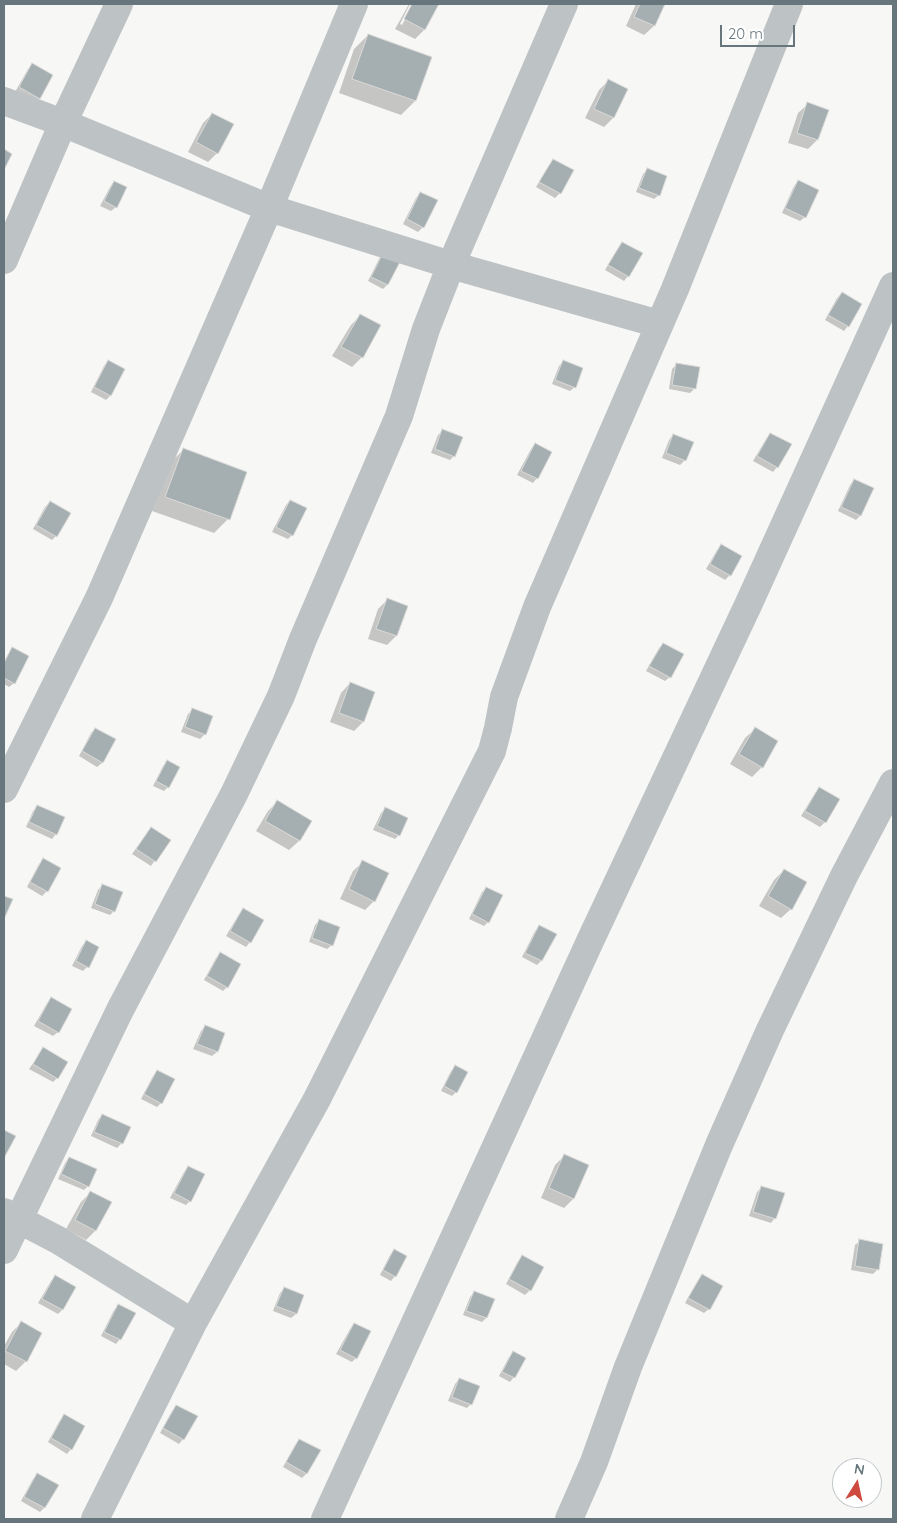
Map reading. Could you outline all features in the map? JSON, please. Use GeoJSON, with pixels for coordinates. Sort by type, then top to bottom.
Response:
{"type":"FeatureCollection","features":[{"type":"Feature","properties":{"kind":"street"},"geometry":{"type":"LineString","coordinates":[[4,260],[63,123],[119,4]]}},
{"type":"Feature","properties":{"kind":"street"},"geometry":{"type":"LineString","coordinates":[[4,789],[99,598],[220,316],[269,208],[354,4]]}},
{"type":"Feature","properties":{"kind":"street"},"geometry":{"type":"LineString","coordinates":[[4,1250],[11,1217],[234,794],[281,696],[303,639],[399,416],[426,329],[451,265],[564,4]]}},
{"type":"Feature","properties":{"kind":"street"},"geometry":{"type":"LineString","coordinates":[[95,1519],[193,1323],[317,1099],[492,751],[504,697],[537,607],[676,288],[789,4]]}},
{"type":"Feature","properties":{"kind":"street"},"geometry":{"type":"LineString","coordinates":[[4,101],[63,123],[269,208],[451,265],[659,324]]}},
{"type":"Feature","properties":{"kind":"street"},"geometry":{"type":"LineString","coordinates":[[325,1519],[591,940],[749,603],[893,286]]}},
{"type":"Feature","properties":{"kind":"street"},"geometry":{"type":"LineString","coordinates":[[570,1519],[594,1462],[631,1358],[723,1136],[770,1030],[844,876],[893,783]]}},
{"type":"Feature","properties":{"kind":"street"},"geometry":{"type":"LineString","coordinates":[[11,1217],[66,1245],[193,1323]]}},
{"type":"Feature","properties":{"kind":"building"},"geometry":{"type":"Polygon","coordinates":[[[412,4],[439,4],[425,30],[404,19],[412,4]]]}},
{"type":"Feature","properties":{"kind":"building"},"geometry":{"type":"Polygon","coordinates":[[[640,4],[665,4],[655,26],[634,17],[640,4]]]}},
{"type":"Feature","properties":{"kind":"building"},"geometry":{"type":"Polygon","coordinates":[[[368,34],[432,57],[416,101],[352,79],[368,34]]]}},
{"type":"Feature","properties":{"kind":"building"},"geometry":{"type":"Polygon","coordinates":[[[32,63],[53,75],[40,99],[19,87],[32,63]]]}},
{"type":"Feature","properties":{"kind":"building"},"geometry":{"type":"Polygon","coordinates":[[[608,79],[628,89],[614,118],[594,109],[608,79]]]}},
{"type":"Feature","properties":{"kind":"building"},"geometry":{"type":"Polygon","coordinates":[[[807,102],[829,110],[818,140],[797,133],[807,102]]]}},
{"type":"Feature","properties":{"kind":"building"},"geometry":{"type":"Polygon","coordinates":[[[212,113],[234,124],[218,154],[196,142],[212,113]]]}},
{"type":"Feature","properties":{"kind":"building"},"geometry":{"type":"Polygon","coordinates":[[[4,149],[12,154],[4,170],[4,149]]]}},
{"type":"Feature","properties":{"kind":"building"},"geometry":{"type":"Polygon","coordinates":[[[553,159],[574,170],[561,194],[539,182],[553,159]]]}},
{"type":"Feature","properties":{"kind":"building"},"geometry":{"type":"Polygon","coordinates":[[[647,168],[667,176],[660,196],[639,188],[647,168]]]}},
{"type":"Feature","properties":{"kind":"building"},"geometry":{"type":"Polygon","coordinates":[[[798,180],[819,190],[806,218],[785,208],[798,180]]]}},
{"type":"Feature","properties":{"kind":"building"},"geometry":{"type":"Polygon","coordinates":[[[114,181],[127,187],[117,208],[104,201],[114,181]]]}},
{"type":"Feature","properties":{"kind":"building"},"geometry":{"type":"Polygon","coordinates":[[[420,192],[438,200],[424,228],[407,219],[420,192]]]}},
{"type":"Feature","properties":{"kind":"building"},"geometry":{"type":"Polygon","coordinates":[[[622,242],[643,253],[629,277],[608,265],[622,242]]]}},
{"type":"Feature","properties":{"kind":"building"},"geometry":{"type":"Polygon","coordinates":[[[385,249],[402,258],[388,285],[371,277],[385,249]]]}},
{"type":"Feature","properties":{"kind":"building"},"geometry":{"type":"Polygon","coordinates":[[[842,292],[862,304],[849,327],[828,315],[842,292]]]}},
{"type":"Feature","properties":{"kind":"building"},"geometry":{"type":"Polygon","coordinates":[[[360,314],[381,325],[363,358],[341,347],[360,314]]]}},
{"type":"Feature","properties":{"kind":"building"},"geometry":{"type":"Polygon","coordinates":[[[108,360],[125,369],[111,396],[94,387],[108,360]]]}},
{"type":"Feature","properties":{"kind":"building"},"geometry":{"type":"Polygon","coordinates":[[[563,360],[583,368],[576,388],[555,380],[563,360]]]}},
{"type":"Feature","properties":{"kind":"building"},"geometry":{"type":"Polygon","coordinates":[[[676,363],[700,367],[696,389],[672,385],[676,363]]]}},
{"type":"Feature","properties":{"kind":"building"},"geometry":{"type":"Polygon","coordinates":[[[442,429],[463,437],[455,457],[435,449],[442,429]]]}},
{"type":"Feature","properties":{"kind":"building"},"geometry":{"type":"Polygon","coordinates":[[[770,433],[792,444],[778,468],[757,456],[770,433]]]}},
{"type":"Feature","properties":{"kind":"building"},"geometry":{"type":"Polygon","coordinates":[[[673,434],[694,442],[686,461],[666,453],[673,434]]]}},
{"type":"Feature","properties":{"kind":"building"},"geometry":{"type":"Polygon","coordinates":[[[535,443],[552,452],[538,479],[521,471],[535,443]]]}},
{"type":"Feature","properties":{"kind":"building"},"geometry":{"type":"Polygon","coordinates":[[[183,448],[247,472],[230,520],[165,497],[183,448]]]}},
{"type":"Feature","properties":{"kind":"building"},"geometry":{"type":"Polygon","coordinates":[[[854,479],[874,488],[861,516],[841,507],[854,479]]]}},
{"type":"Feature","properties":{"kind":"building"},"geometry":{"type":"Polygon","coordinates":[[[290,500],[307,508],[293,536],[276,527],[290,500]]]}},
{"type":"Feature","properties":{"kind":"building"},"geometry":{"type":"Polygon","coordinates":[[[50,501],[71,513],[57,537],[36,525],[50,501]]]}},
{"type":"Feature","properties":{"kind":"building"},"geometry":{"type":"Polygon","coordinates":[[[721,544],[742,556],[731,576],[710,564],[721,544]]]}},
{"type":"Feature","properties":{"kind":"building"},"geometry":{"type":"Polygon","coordinates":[[[387,598],[408,606],[397,636],[376,629],[387,598]]]}},
{"type":"Feature","properties":{"kind":"building"},"geometry":{"type":"Polygon","coordinates":[[[663,643],[684,654],[671,678],[649,666],[663,643]]]}},
{"type":"Feature","properties":{"kind":"building"},"geometry":{"type":"Polygon","coordinates":[[[12,647],[29,656],[15,684],[4,678],[4,663],[12,647]]]}},
{"type":"Feature","properties":{"kind":"building"},"geometry":{"type":"Polygon","coordinates":[[[350,682],[375,692],[364,722],[339,713],[350,682]]]}},
{"type":"Feature","properties":{"kind":"building"},"geometry":{"type":"Polygon","coordinates":[[[192,708],[213,716],[206,735],[185,727],[192,708]]]}},
{"type":"Feature","properties":{"kind":"building"},"geometry":{"type":"Polygon","coordinates":[[[755,727],[778,741],[763,768],[739,754],[755,727]]]}},
{"type":"Feature","properties":{"kind":"building"},"geometry":{"type":"Polygon","coordinates":[[[95,728],[116,739],[103,763],[82,751],[95,728]]]}},
{"type":"Feature","properties":{"kind":"building"},"geometry":{"type":"Polygon","coordinates":[[[167,760],[180,767],[169,788],[156,781],[167,760]]]}},
{"type":"Feature","properties":{"kind":"building"},"geometry":{"type":"Polygon","coordinates":[[[819,787],[840,799],[826,823],[805,811],[819,787]]]}},
{"type":"Feature","properties":{"kind":"building"},"geometry":{"type":"Polygon","coordinates":[[[277,800],[312,821],[300,841],[265,821],[277,800]]]}},
{"type":"Feature","properties":{"kind":"building"},"geometry":{"type":"Polygon","coordinates":[[[37,805],[65,817],[57,835],[29,822],[37,805]]]}},
{"type":"Feature","properties":{"kind":"building"},"geometry":{"type":"Polygon","coordinates":[[[385,807],[408,818],[400,836],[377,826],[385,807]]]}},
{"type":"Feature","properties":{"kind":"building"},"geometry":{"type":"Polygon","coordinates":[[[151,827],[171,840],[156,862],[136,849],[151,827]]]}},
{"type":"Feature","properties":{"kind":"building"},"geometry":{"type":"Polygon","coordinates":[[[43,858],[61,868],[48,892],[30,882],[43,858]]]}},
{"type":"Feature","properties":{"kind":"building"},"geometry":{"type":"Polygon","coordinates":[[[362,860],[389,873],[375,902],[349,889],[362,860]]]}},
{"type":"Feature","properties":{"kind":"building"},"geometry":{"type":"Polygon","coordinates":[[[784,869],[807,882],[792,910],[768,896],[784,869]]]}},
{"type":"Feature","properties":{"kind":"building"},"geometry":{"type":"Polygon","coordinates":[[[102,884],[123,892],[115,912],[95,904],[102,884]]]}},
{"type":"Feature","properties":{"kind":"building"},"geometry":{"type":"Polygon","coordinates":[[[486,887],[503,895],[489,923],[472,914],[486,887]]]}},
{"type":"Feature","properties":{"kind":"building"},"geometry":{"type":"Polygon","coordinates":[[[4,896],[13,899],[5,917],[4,916],[4,896]]]}},
{"type":"Feature","properties":{"kind":"building"},"geometry":{"type":"Polygon","coordinates":[[[243,908],[264,920],[251,943],[230,931],[243,908]]]}},
{"type":"Feature","properties":{"kind":"building"},"geometry":{"type":"Polygon","coordinates":[[[319,919],[340,927],[333,946],[312,938],[319,919]]]}},
{"type":"Feature","properties":{"kind":"building"},"geometry":{"type":"Polygon","coordinates":[[[539,925],[557,934],[542,961],[525,953],[539,925]]]}},
{"type":"Feature","properties":{"kind":"building"},"geometry":{"type":"Polygon","coordinates":[[[86,940],[99,947],[89,968],[76,961],[86,940]]]}},
{"type":"Feature","properties":{"kind":"building"},"geometry":{"type":"Polygon","coordinates":[[[220,952],[241,964],[228,988],[207,976],[220,952]]]}},
{"type":"Feature","properties":{"kind":"building"},"geometry":{"type":"Polygon","coordinates":[[[51,997],[72,1009],[59,1033],[38,1021],[51,997]]]}},
{"type":"Feature","properties":{"kind":"building"},"geometry":{"type":"Polygon","coordinates":[[[205,1025],[225,1033],[218,1052],[197,1044],[205,1025]]]}},
{"type":"Feature","properties":{"kind":"building"},"geometry":{"type":"Polygon","coordinates":[[[43,1047],[68,1062],[58,1079],[33,1064],[43,1047]]]}},
{"type":"Feature","properties":{"kind":"building"},"geometry":{"type":"Polygon","coordinates":[[[455,1065],[468,1072],[457,1093],[444,1086],[455,1065]]]}},
{"type":"Feature","properties":{"kind":"building"},"geometry":{"type":"Polygon","coordinates":[[[157,1070],[175,1079],[162,1104],[144,1094],[157,1070]]]}},
{"type":"Feature","properties":{"kind":"building"},"geometry":{"type":"Polygon","coordinates":[[[102,1114],[131,1127],[123,1144],[94,1132],[102,1114]]]}},
{"type":"Feature","properties":{"kind":"building"},"geometry":{"type":"Polygon","coordinates":[[[4,1130],[16,1136],[4,1158],[4,1130]]]}},
{"type":"Feature","properties":{"kind":"building"},"geometry":{"type":"Polygon","coordinates":[[[564,1154],[589,1165],[574,1199],[549,1188],[564,1154]]]}},
{"type":"Feature","properties":{"kind":"building"},"geometry":{"type":"Polygon","coordinates":[[[69,1157],[97,1169],[89,1187],[61,1174],[69,1157]]]}},
{"type":"Feature","properties":{"kind":"building"},"geometry":{"type":"Polygon","coordinates":[[[188,1166],[205,1174],[191,1202],[174,1193],[188,1166]]]}},
{"type":"Feature","properties":{"kind":"building"},"geometry":{"type":"Polygon","coordinates":[[[761,1186],[785,1193],[776,1219],[753,1212],[761,1186]]]}},
{"type":"Feature","properties":{"kind":"building"},"geometry":{"type":"Polygon","coordinates":[[[90,1191],[112,1202],[96,1231],[75,1220],[90,1191]]]}},
{"type":"Feature","properties":{"kind":"building"},"geometry":{"type":"Polygon","coordinates":[[[859,1239],[883,1244],[879,1270],[855,1266],[859,1239]]]}},
{"type":"Feature","properties":{"kind":"building"},"geometry":{"type":"Polygon","coordinates":[[[394,1249],[407,1256],[396,1277],[383,1270],[394,1249]]]}},
{"type":"Feature","properties":{"kind":"building"},"geometry":{"type":"Polygon","coordinates":[[[522,1255],[544,1267],[531,1291],[509,1279],[522,1255]]]}},
{"type":"Feature","properties":{"kind":"building"},"geometry":{"type":"Polygon","coordinates":[[[702,1274],[723,1286],[710,1310],[688,1298],[702,1274]]]}},
{"type":"Feature","properties":{"kind":"building"},"geometry":{"type":"Polygon","coordinates":[[[55,1275],[76,1287],[63,1310],[42,1299],[55,1275]]]}},
{"type":"Feature","properties":{"kind":"building"},"geometry":{"type":"Polygon","coordinates":[[[284,1287],[304,1295],[297,1314],[276,1306],[284,1287]]]}},
{"type":"Feature","properties":{"kind":"building"},"geometry":{"type":"Polygon","coordinates":[[[474,1291],[495,1299],[487,1318],[466,1311],[474,1291]]]}},
{"type":"Feature","properties":{"kind":"building"},"geometry":{"type":"Polygon","coordinates":[[[118,1304],[136,1313],[121,1340],[104,1332],[118,1304]]]}},
{"type":"Feature","properties":{"kind":"building"},"geometry":{"type":"Polygon","coordinates":[[[21,1321],[42,1333],[27,1362],[5,1351],[21,1321]]]}},
{"type":"Feature","properties":{"kind":"building"},"geometry":{"type":"Polygon","coordinates":[[[354,1323],[371,1331],[357,1359],[340,1350],[354,1323]]]}},
{"type":"Feature","properties":{"kind":"building"},"geometry":{"type":"Polygon","coordinates":[[[513,1351],[526,1358],[515,1378],[502,1372],[513,1351]]]}},
{"type":"Feature","properties":{"kind":"building"},"geometry":{"type":"Polygon","coordinates":[[[459,1378],[480,1386],[472,1405],[452,1397],[459,1378]]]}},
{"type":"Feature","properties":{"kind":"building"},"geometry":{"type":"Polygon","coordinates":[[[176,1405],[198,1416],[184,1440],[163,1428],[176,1405]]]}},
{"type":"Feature","properties":{"kind":"building"},"geometry":{"type":"Polygon","coordinates":[[[64,1414],[85,1426],[72,1450],[51,1438],[64,1414]]]}},
{"type":"Feature","properties":{"kind":"building"},"geometry":{"type":"Polygon","coordinates":[[[299,1439],[321,1450],[307,1474],[286,1462],[299,1439]]]}},
{"type":"Feature","properties":{"kind":"building"},"geometry":{"type":"Polygon","coordinates":[[[37,1473],[59,1485],[45,1508],[24,1497],[37,1473]]]}}]}
